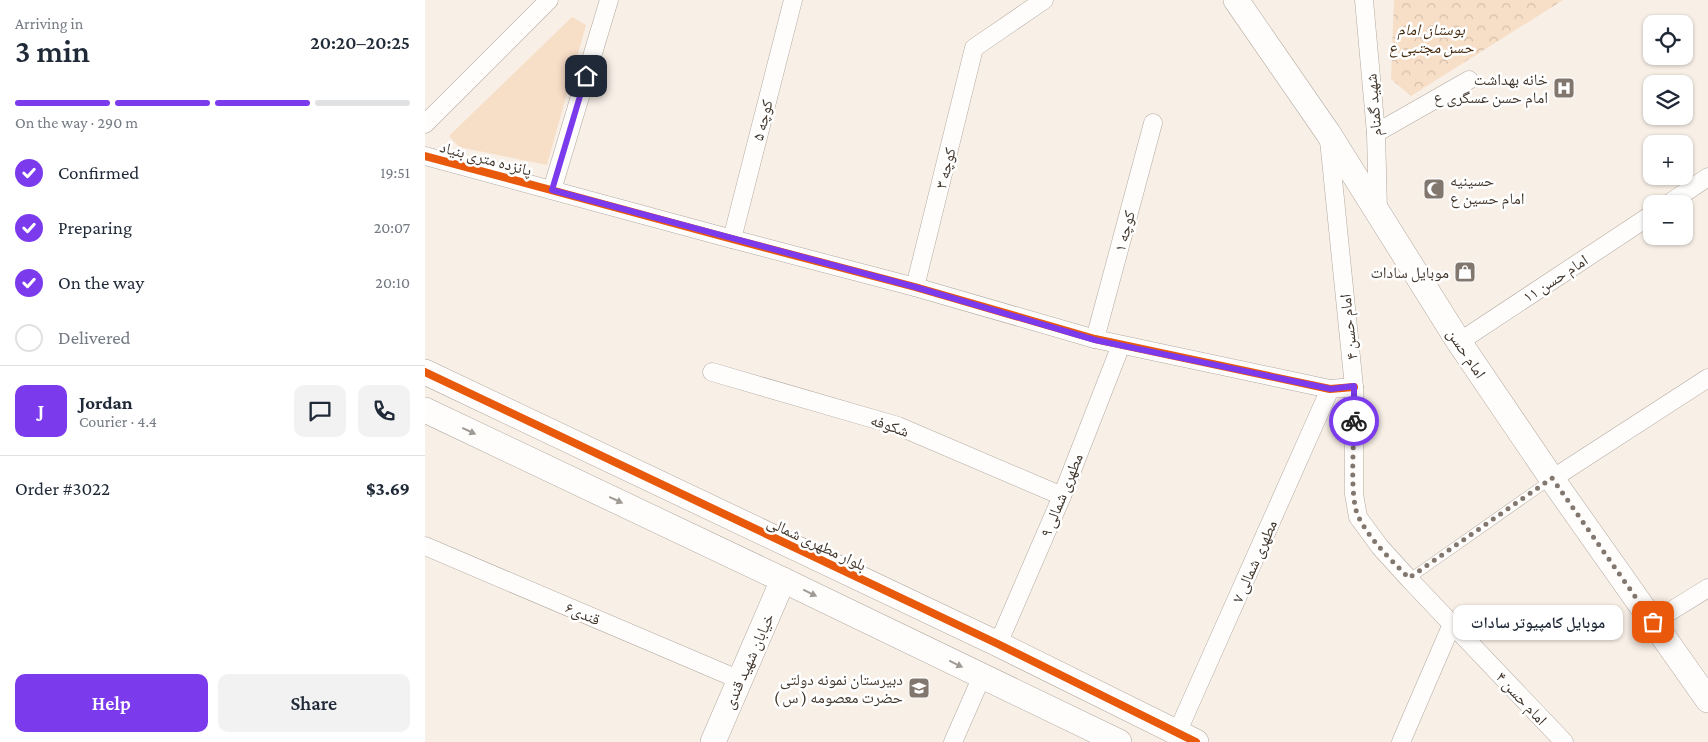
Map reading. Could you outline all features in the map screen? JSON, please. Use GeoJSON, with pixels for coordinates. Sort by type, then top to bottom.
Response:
{"type":"FeatureCollection","features":[{"type":"Feature","properties":{"kind":"street"},"geometry":{"type":"LineString","coordinates":[[425,124],[549,0]]}},
{"type":"Feature","properties":{"kind":"street"},"geometry":{"type":"LineString","coordinates":[[552,190],[609,0]]}},
{"type":"Feature","properties":{"kind":"street","name":"کوچه ۵"},"geometry":{"type":"LineString","coordinates":[[732,239],[793,0]]}},
{"type":"Feature","properties":{"kind":"street","name":"کوچه ۳"},"geometry":{"type":"LineString","coordinates":[[915,287],[974,48],[1043,0]]}},
{"type":"Feature","properties":{"kind":"street","name":"امام حسن"},"geometry":{"type":"LineString","coordinates":[[1236,0],[1328,133],[1459,342],[1708,700]]}},
{"type":"Feature","properties":{"kind":"street","name":"شهید گمنام"},"geometry":{"type":"LineString","coordinates":[[1364,0],[1376,134],[1378,211]]}},
{"type":"Feature","properties":{"kind":"street"},"geometry":{"type":"LineString","coordinates":[[1376,134],[1469,80]]}},
{"type":"Feature","properties":{"kind":"street","name":"کوچه ۱"},"geometry":{"type":"LineString","coordinates":[[1095,340],[1153,123]]}},
{"type":"Feature","properties":{"kind":"street","name":"امام حسن ۴"},"geometry":{"type":"LineString","coordinates":[[1328,133],[1354,386],[1354,494],[1358,517],[1380,547],[1564,742]]}},
{"type":"Feature","properties":{"kind":"street","name":"پانزده متری بنیاد"},"geometry":{"type":"LineString","coordinates":[[425,156],[915,287],[1095,340],[1331,389],[1354,386]]}},
{"type":"Feature","properties":{"kind":"street"},"geometry":{"type":"LineString","coordinates":[[1681,195],[1708,177]]}},
{"type":"Feature","properties":{"kind":"street","name":"امام حسن ۱۱"},"geometry":{"type":"LineString","coordinates":[[1459,342],[1643,220]]}},
{"type":"Feature","properties":{"kind":"street","name":"مطهری شمالی ۹"},"geometry":{"type":"LineString","coordinates":[[998,644],[1062,496],[1121,345]]}},
{"type":"Feature","properties":{"kind":"street","name":"بلوار مطهری شمالی"},"geometry":{"type":"LineString","coordinates":[[425,372],[998,644],[1187,738]]}},
{"type":"Feature","properties":{"kind":"street","name":"شکوفه"},"geometry":{"type":"LineString","coordinates":[[712,372],[898,426],[1062,496]]}},
{"type":"Feature","properties":{"kind":"street"},"geometry":{"type":"LineString","coordinates":[[1552,478],[1708,378]]}},
{"type":"Feature","properties":{"kind":"street","name":"مطهری شمالی ۷"},"geometry":{"type":"LineString","coordinates":[[1187,738],[1331,389]]}},
{"type":"Feature","properties":{"kind":"street"},"geometry":{"type":"LineString","coordinates":[[425,410],[1119,742]]}},
{"type":"Feature","properties":{"kind":"street","name":"قندی۶"},"geometry":{"type":"LineString","coordinates":[[425,546],[740,680]]}},
{"type":"Feature","properties":{"kind":"street","name":"خیابان شهید قندی"},"geometry":{"type":"LineString","coordinates":[[713,742],[783,580]]}},
{"type":"Feature","properties":{"kind":"street"},"geometry":{"type":"LineString","coordinates":[[1653,622],[1708,588]]}},
{"type":"Feature","properties":{"kind":"street"},"geometry":{"type":"LineString","coordinates":[[1401,742],[1452,624]]}},
{"type":"Feature","properties":{"kind":"street"},"geometry":{"type":"LineString","coordinates":[[953,742],[981,676]]}},
{"type":"Feature","properties":{"kind":"lane"},"geometry":{"type":"LineString","coordinates":[[1409,578],[1552,478]]}},
{"type":"Feature","properties":{"kind":"green space","name":"بوستان امام حسن مجتبی ع"},"geometry":{"type":"Polygon","coordinates":[[[1394,0],[1563,0],[1411,96],[1391,79],[1394,0]]]}},
{"type":"Feature","properties":{"kind":"green space"},"geometry":{"type":"Polygon","coordinates":[[[572,17],[586,25],[547,165],[459,147],[449,136],[572,17]]]}},
{"type":"Feature","properties":{"kind":"cycle path"},"geometry":{"type":"LineString","coordinates":[[425,156],[915,287],[1095,339],[1330,389],[1354,387]]}},
{"type":"Feature","properties":{"kind":"cycle path"},"geometry":{"type":"LineString","coordinates":[[425,372],[998,644],[1196,742]]}},
{"type":"Feature","properties":{"kind":"way so far"},"geometry":{"type":"LineString","coordinates":[[1354,421],[1354,494],[1358,517],[1380,547],[1409,578],[1552,478],[1653,622]]}},
{"type":"Feature","properties":{"kind":"place","name":"خانه بهداشت امام حسن عسگری ع"},"geometry":{"type":"Point","coordinates":[1564,88]}},
{"type":"Feature","properties":{"kind":"place","name":"حسینیه امام حسین ع"},"geometry":{"type":"Point","coordinates":[1434,189]}},
{"type":"Feature","properties":{"kind":"place","name":"موبایل سادات"},"geometry":{"type":"Point","coordinates":[1465,272]}},
{"type":"Feature","properties":{"kind":"place","name":"موبایل کامپیوتر سادات"},"geometry":{"type":"Point","coordinates":[1653,622]}},
{"type":"Feature","properties":{"kind":"place","name":"دبیرستان نمونه دولتی حضرت معصومه ( س )"},"geometry":{"type":"Point","coordinates":[919,688]}},
{"type":"Feature","properties":{"kind":"route"},"geometry":{"type":"LineString","coordinates":[[586,76],[552,190],[915,287],[1095,340],[1331,389],[1354,386],[1354,421]]}}]}
